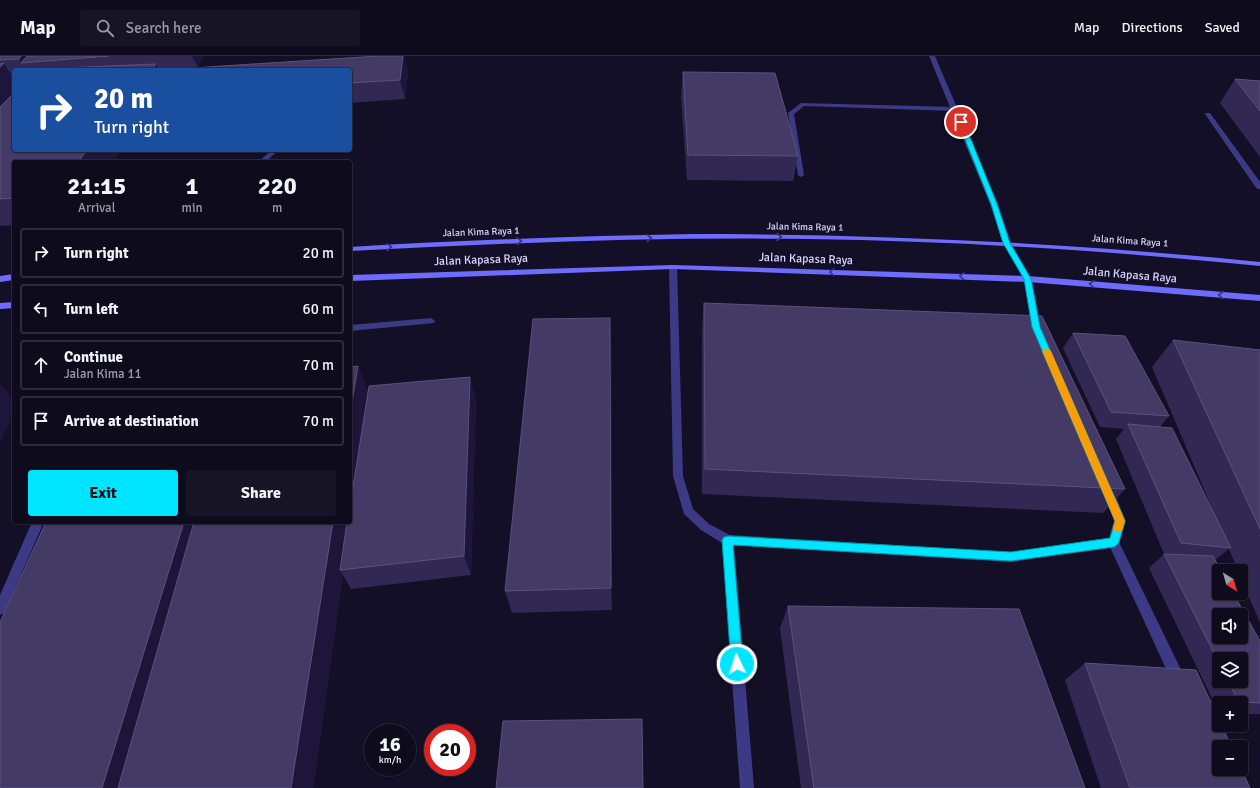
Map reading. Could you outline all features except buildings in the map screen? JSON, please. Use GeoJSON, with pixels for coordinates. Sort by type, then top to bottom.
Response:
{"type":"FeatureCollection","features":[{"type":"Feature","properties":{"kind":"main road","name":"Jalan Kima Raya 1"},"geometry":{"type":"LineString","coordinates":[[352,248],[575,239],[807,237],[1007,243],[1260,264]]}},
{"type":"Feature","properties":{"kind":"main road","name":"Jalan Kapasa Raya"},"geometry":{"type":"LineString","coordinates":[[352,278],[672,266],[1028,279],[1260,299]]}},
{"type":"Feature","properties":{"kind":"main road"},"geometry":{"type":"LineString","coordinates":[[0,279],[12,277]]}},
{"type":"Feature","properties":{"kind":"main road"},"geometry":{"type":"LineString","coordinates":[[0,306],[12,305]]}},
{"type":"Feature","properties":{"kind":"street"},"geometry":{"type":"LineString","coordinates":[[932,56],[994,204],[1007,243],[1028,279],[1036,327],[1042,341]]}},
{"type":"Feature","properties":{"kind":"street"},"geometry":{"type":"LineString","coordinates":[[801,175],[791,113],[803,104],[955,109]]}},
{"type":"Feature","properties":{"kind":"street"},"geometry":{"type":"LineString","coordinates":[[1208,114],[1260,187]]}},
{"type":"Feature","properties":{"kind":"street"},"geometry":{"type":"LineString","coordinates":[[264,160],[274,152]]}},
{"type":"Feature","properties":{"kind":"street"},"geometry":{"type":"LineString","coordinates":[[672,266],[678,476],[688,511],[705,527],[728,540],[1011,557],[1114,542]]}},
{"type":"Feature","properties":{"kind":"street"},"geometry":{"type":"LineString","coordinates":[[352,328],[432,321]]}},
{"type":"Feature","properties":{"kind":"street"},"geometry":{"type":"LineString","coordinates":[[1105,483],[1120,521],[1114,542],[1185,693]]}},
{"type":"Feature","properties":{"kind":"street"},"geometry":{"type":"LineString","coordinates":[[0,609],[37,524]]}},
{"type":"Feature","properties":{"kind":"street"},"geometry":{"type":"LineString","coordinates":[[728,540],[747,788]]}},
{"type":"Feature","properties":{"kind":"slow traffic"},"geometry":{"type":"LineString","coordinates":[[1047,351],[1105,483],[1120,521],[1118,528]]}},
{"type":"Feature","properties":{"kind":"route"},"geometry":{"type":"LineString","coordinates":[[737,664],[728,540],[1011,557],[1114,542],[1120,521],[1105,483],[1036,327],[1028,279],[1007,243],[994,204],[961,122]]}}]}
